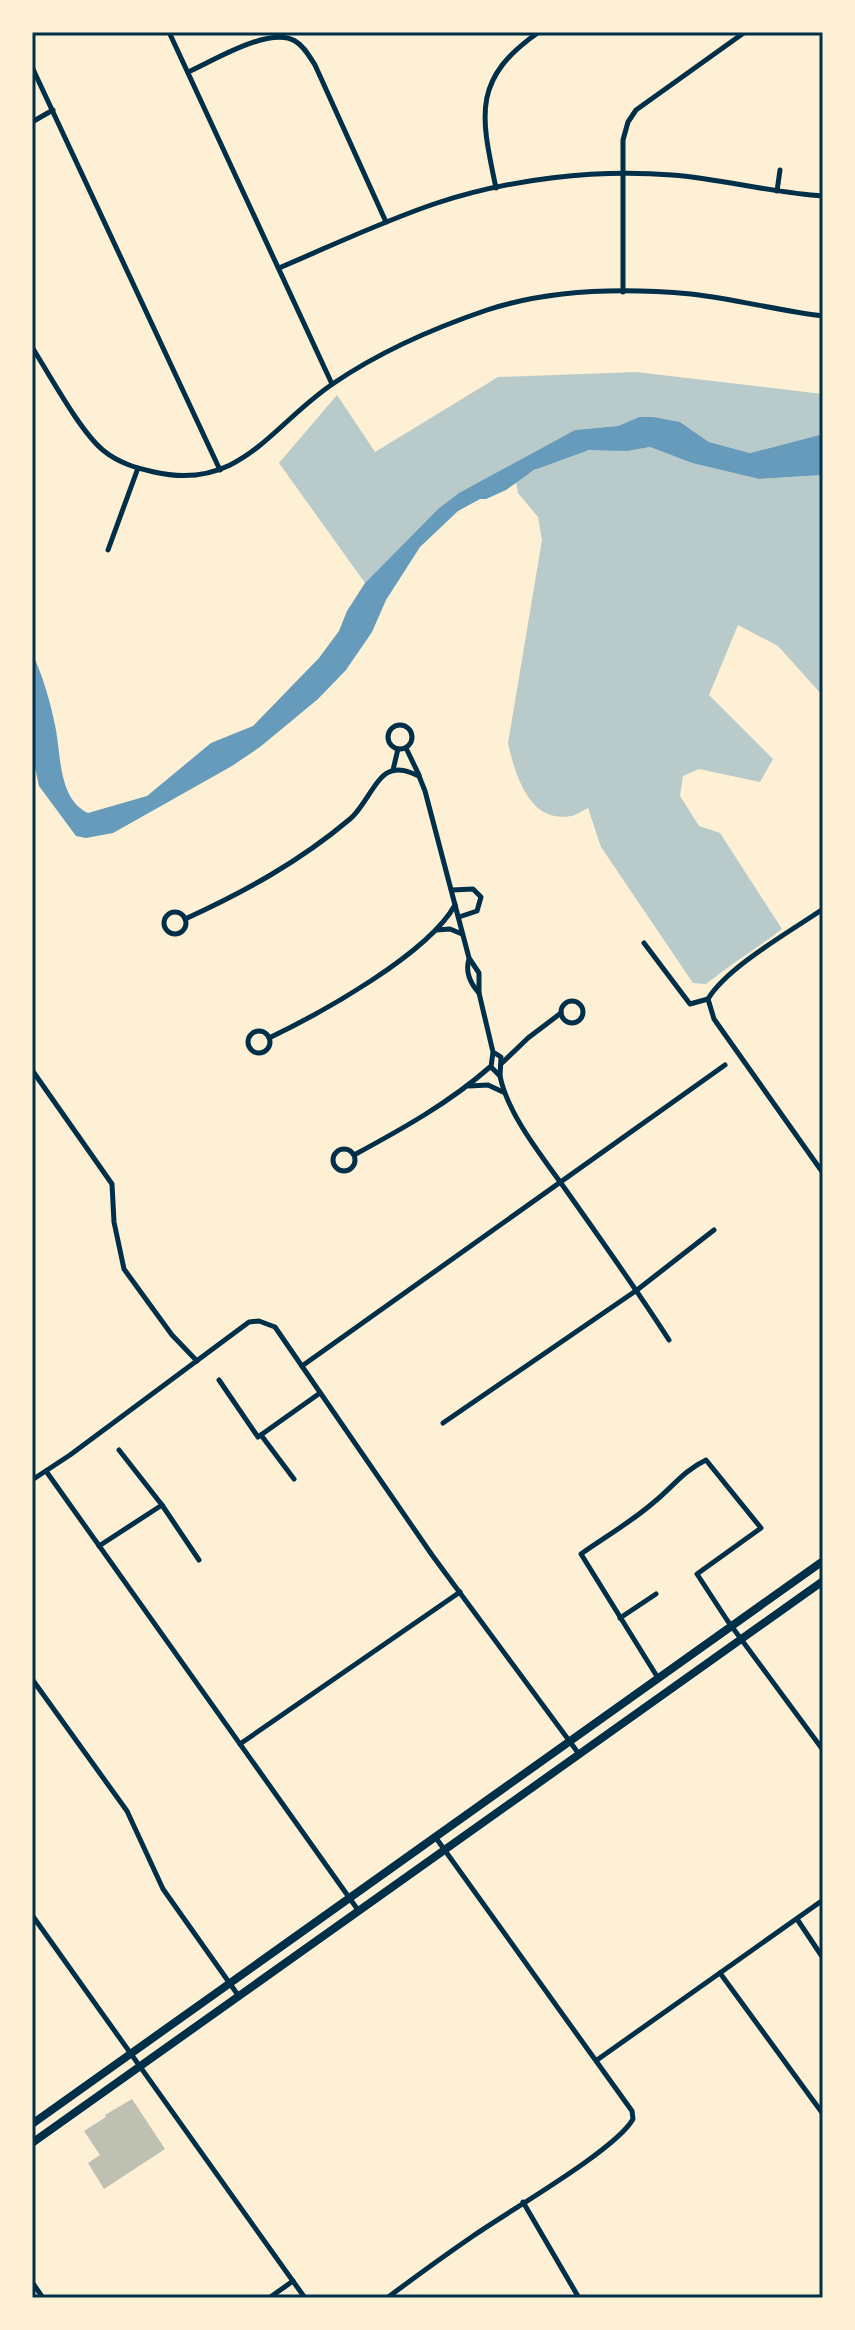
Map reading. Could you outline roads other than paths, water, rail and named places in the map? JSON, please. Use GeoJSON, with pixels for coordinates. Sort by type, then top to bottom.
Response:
{"type":"FeatureCollection","features":[{"type":"Feature","properties":{"kind":"main road"},"geometry":{"type":"LineString","coordinates":[[32,2124],[823,1561]]}},
{"type":"Feature","properties":{"kind":"main road"},"geometry":{"type":"LineString","coordinates":[[32,2143],[823,1581]]}},
{"type":"Feature","properties":{"kind":"main road"},"geometry":{"type":"LineString","coordinates":[[457,1822],[465,1834]]}},
{"type":"Feature","properties":{"kind":"street"},"geometry":{"type":"LineString","coordinates":[[169,32],[332,384]]}},
{"type":"Feature","properties":{"kind":"street"},"geometry":{"type":"LineString","coordinates":[[496,188],[485,135],[484,105],[491,80],[506,59],[539,32]]}},
{"type":"Feature","properties":{"kind":"street"},"geometry":{"type":"LineString","coordinates":[[623,292],[623,140],[628,122],[636,110],[745,32]]}},
{"type":"Feature","properties":{"kind":"street"},"geometry":{"type":"LineString","coordinates":[[188,72],[259,39],[277,36],[293,39],[315,65],[386,222]]}},
{"type":"Feature","properties":{"kind":"street"},"geometry":{"type":"LineString","coordinates":[[32,67],[220,470]]}},
{"type":"Feature","properties":{"kind":"street"},"geometry":{"type":"LineString","coordinates":[[32,122],[53,110]]}},
{"type":"Feature","properties":{"kind":"street"},"geometry":{"type":"LineString","coordinates":[[777,191],[780,170]]}},
{"type":"Feature","properties":{"kind":"street"},"geometry":{"type":"LineString","coordinates":[[279,268],[438,203],[496,188],[559,178],[622,174],[685,176],[823,196]]}},
{"type":"Feature","properties":{"kind":"street"},"geometry":{"type":"LineString","coordinates":[[32,347],[89,435],[103,451],[138,468],[172,476],[194,476],[235,465],[332,384],[394,347],[488,310],[553,296],[623,292],[693,295],[823,316]]}},
{"type":"Feature","properties":{"kind":"street"},"geometry":{"type":"LineString","coordinates":[[108,550],[138,468]]}},
{"type":"Feature","properties":{"kind":"street"},"geometry":{"type":"LineString","coordinates":[[394,727],[408,729],[411,733],[406,748],[392,746],[389,736],[394,727]]}},
{"type":"Feature","properties":{"kind":"street"},"geometry":{"type":"LineString","coordinates":[[354,1155],[407,1126],[468,1086],[491,1067],[493,1052],[479,993],[479,973],[469,958],[419,776],[406,748]]}},
{"type":"Feature","properties":{"kind":"street"},"geometry":{"type":"LineString","coordinates":[[393,770],[398,749]]}},
{"type":"Feature","properties":{"kind":"street"},"geometry":{"type":"LineString","coordinates":[[185,919],[279,872],[353,817],[386,774],[393,770],[419,776]]}},
{"type":"Feature","properties":{"kind":"street"},"geometry":{"type":"LineString","coordinates":[[452,890],[473,889],[481,897],[477,911],[459,917]]}},
{"type":"Feature","properties":{"kind":"street"},"geometry":{"type":"LineString","coordinates":[[269,1038],[352,993],[404,957],[447,919],[455,905]]}},
{"type":"Feature","properties":{"kind":"street"},"geometry":{"type":"LineString","coordinates":[[644,943],[690,1004],[708,999],[732,973],[823,909]]}},
{"type":"Feature","properties":{"kind":"street"},"geometry":{"type":"LineString","coordinates":[[173,912],[185,919],[184,929],[180,933],[170,934],[164,926],[165,917],[173,912]]}},
{"type":"Feature","properties":{"kind":"street"},"geometry":{"type":"LineString","coordinates":[[435,930],[450,929],[462,934]]}},
{"type":"Feature","properties":{"kind":"street"},"geometry":{"type":"LineString","coordinates":[[469,958],[467,966],[471,984],[479,993]]}},
{"type":"Feature","properties":{"kind":"street"},"geometry":{"type":"LineString","coordinates":[[708,999],[714,1019],[823,1173]]}},
{"type":"Feature","properties":{"kind":"street"},"geometry":{"type":"LineString","coordinates":[[502,1063],[538,1029],[561,1013],[561,1008],[569,1001],[579,1003],[583,1012],[579,1021],[570,1023],[562,1018],[561,1013]]}},
{"type":"Feature","properties":{"kind":"street"},"geometry":{"type":"LineString","coordinates":[[263,1032],[269,1038],[269,1048],[260,1054],[248,1045],[253,1033],[263,1032]]}},
{"type":"Feature","properties":{"kind":"street"},"geometry":{"type":"LineString","coordinates":[[493,1052],[501,1057],[503,1092],[669,1340]]}},
{"type":"Feature","properties":{"kind":"street"},"geometry":{"type":"LineString","coordinates":[[302,1366],[725,1065]]}},
{"type":"Feature","properties":{"kind":"street"},"geometry":{"type":"LineString","coordinates":[[491,1067],[500,1076]]}},
{"type":"Feature","properties":{"kind":"street"},"geometry":{"type":"LineString","coordinates":[[32,1070],[112,1184],[114,1222],[124,1269],[172,1335],[197,1361]]}},
{"type":"Feature","properties":{"kind":"street"},"geometry":{"type":"LineString","coordinates":[[468,1086],[488,1085],[503,1092]]}},
{"type":"Feature","properties":{"kind":"street"},"geometry":{"type":"LineString","coordinates":[[341,1149],[354,1155],[351,1169],[341,1171],[334,1166],[333,1156],[341,1149]]}},
{"type":"Feature","properties":{"kind":"street"},"geometry":{"type":"LineString","coordinates":[[443,1423],[637,1290],[714,1230]]}},
{"type":"Feature","properties":{"kind":"street"},"geometry":{"type":"LineString","coordinates":[[32,1480],[251,1322],[259,1321],[275,1327],[432,1555],[579,1754]]}},
{"type":"Feature","properties":{"kind":"street"},"geometry":{"type":"LineString","coordinates":[[219,1380],[258,1437],[320,1393]]}},
{"type":"Feature","properties":{"kind":"street"},"geometry":{"type":"LineString","coordinates":[[261,1435],[294,1479]]}},
{"type":"Feature","properties":{"kind":"street"},"geometry":{"type":"LineString","coordinates":[[119,1450],[162,1505],[199,1560]]}},
{"type":"Feature","properties":{"kind":"street"},"geometry":{"type":"LineString","coordinates":[[658,1679],[581,1554],[651,1505],[686,1470],[706,1460],[761,1528],[697,1574],[823,1750]]}},
{"type":"Feature","properties":{"kind":"street"},"geometry":{"type":"LineString","coordinates":[[46,1471],[358,1910]]}},
{"type":"Feature","properties":{"kind":"street"},"geometry":{"type":"LineString","coordinates":[[99,1546],[162,1505]]}},
{"type":"Feature","properties":{"kind":"street"},"geometry":{"type":"LineString","coordinates":[[240,1744],[460,1592]]}},
{"type":"Feature","properties":{"kind":"street"},"geometry":{"type":"LineString","coordinates":[[620,1618],[656,1594]]}},
{"type":"Feature","properties":{"kind":"street"},"geometry":{"type":"LineString","coordinates":[[32,1679],[127,1811],[163,1889],[238,1995]]}},
{"type":"Feature","properties":{"kind":"street"},"geometry":{"type":"LineString","coordinates":[[387,2298],[591,2157],[629,2127],[633,2119],[632,2111],[597,2060],[435,1837]]}},
{"type":"Feature","properties":{"kind":"street"},"geometry":{"type":"LineString","coordinates":[[597,2060],[823,1900]]}},
{"type":"Feature","properties":{"kind":"street"},"geometry":{"type":"LineString","coordinates":[[32,1915],[305,2298]]}},
{"type":"Feature","properties":{"kind":"street"},"geometry":{"type":"LineString","coordinates":[[797,1919],[823,1958]]}},
{"type":"Feature","properties":{"kind":"street"},"geometry":{"type":"LineString","coordinates":[[720,1973],[823,2114]]}},
{"type":"Feature","properties":{"kind":"street"},"geometry":{"type":"LineString","coordinates":[[523,2202],[579,2298]]}},
{"type":"Feature","properties":{"kind":"street"},"geometry":{"type":"LineString","coordinates":[[269,2298],[293,2281]]}},
{"type":"Feature","properties":{"kind":"street"},"geometry":{"type":"LineString","coordinates":[[32,2282],[43,2298]]}},
{"type":"Feature","properties":{"kind":"water"},"geometry":{"type":"Polygon","coordinates":[[[639,417],[680,422],[709,442],[750,453],[823,434],[823,475],[759,479],[692,463],[650,447],[627,451],[589,450],[534,470],[506,490],[458,511],[420,547],[386,600],[372,632],[346,670],[318,699],[232,766],[113,833],[86,838],[76,836],[39,786],[32,753],[32,653],[49,700],[63,777],[71,798],[88,813],[147,796],[211,743],[253,726],[319,658],[339,631],[347,611],[365,583],[438,509],[459,493],[575,430],[618,426],[639,417]]]}}]}
